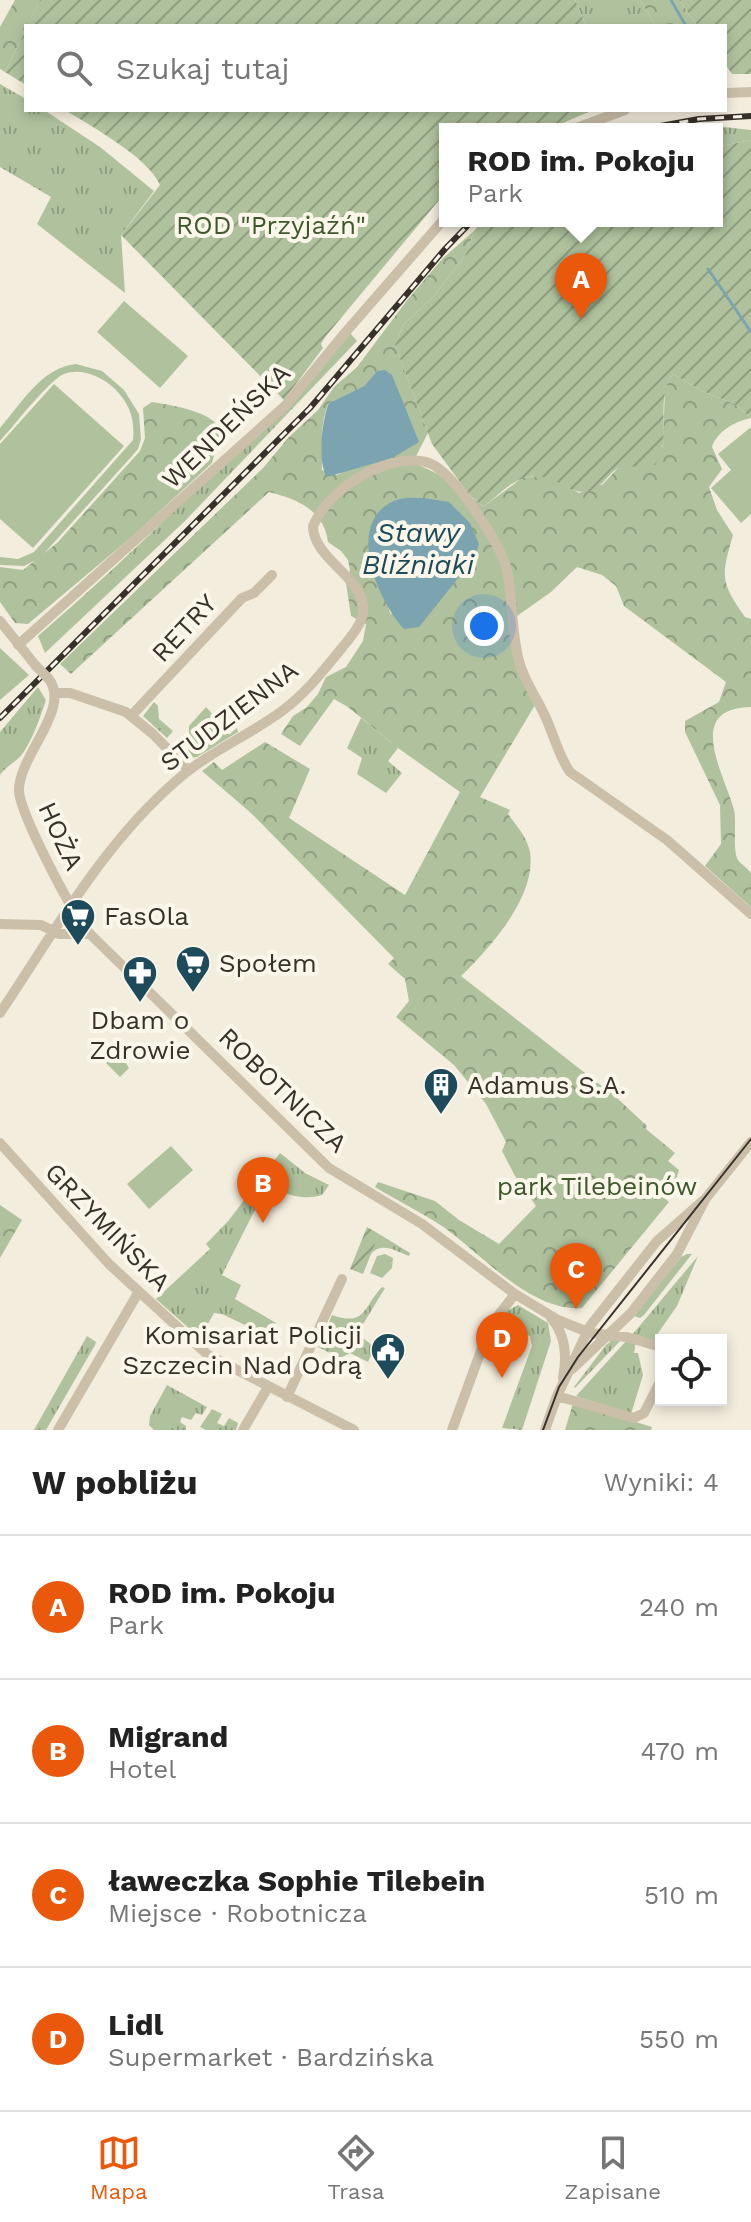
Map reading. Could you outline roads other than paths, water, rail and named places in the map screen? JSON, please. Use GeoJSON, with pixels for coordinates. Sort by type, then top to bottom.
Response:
{"type":"FeatureCollection","features":[{"type":"Feature","properties":{"kind":"street"},"geometry":{"type":"LineString","coordinates":[[727,93],[751,92]]}},
{"type":"Feature","properties":{"kind":"street"},"geometry":{"type":"LineString","coordinates":[[590,123],[620,112]]}},
{"type":"Feature","properties":{"kind":"street","name":"WENDEŃSKA"},"geometry":{"type":"LineString","coordinates":[[18,645],[286,405],[439,225]]}},
{"type":"Feature","properties":{"kind":"street","name":"STUDZIENNA"},"geometry":{"type":"LineString","coordinates":[[0,1013],[70,906],[118,842],[159,797],[188,770],[294,701],[327,666],[361,620],[363,606],[359,593],[317,542],[313,526],[345,487],[382,466],[400,462],[420,461],[442,471],[486,526],[502,554],[510,586],[519,662],[570,772],[667,840],[751,914]]}},
{"type":"Feature","properties":{"kind":"street","name":"RETRY"},"geometry":{"type":"LineString","coordinates":[[131,716],[242,598],[254,593],[272,575]]}},
{"type":"Feature","properties":{"kind":"street"},"geometry":{"type":"LineString","coordinates":[[0,622],[48,678],[56,693],[70,693],[131,716],[188,770]]}},
{"type":"Feature","properties":{"kind":"street","name":"HOŻA"},"geometry":{"type":"LineString","coordinates":[[56,693],[53,708],[22,771],[19,794],[21,805],[70,906]]}},
{"type":"Feature","properties":{"kind":"street","name":"ROBOTNICZA"},"geometry":{"type":"LineString","coordinates":[[70,906],[90,934],[324,1164],[433,1231],[515,1294],[586,1331]]}},
{"type":"Feature","properties":{"kind":"street"},"geometry":{"type":"LineString","coordinates":[[0,924],[41,925],[54,932],[90,934]]}},
{"type":"Feature","properties":{"kind":"street"},"geometry":{"type":"LineString","coordinates":[[545,1430],[557,1396],[575,1366],[586,1331],[659,1238],[706,1198],[751,1142]]}},
{"type":"Feature","properties":{"kind":"street","name":"GRZYMIŃSKA"},"geometry":{"type":"LineString","coordinates":[[0,1143],[51,1202],[138,1293],[213,1359],[354,1430]]}},
{"type":"Feature","properties":{"kind":"street"},"geometry":{"type":"LineString","coordinates":[[575,1366],[631,1313],[677,1254],[706,1198]]}},
{"type":"Feature","properties":{"kind":"street"},"geometry":{"type":"LineString","coordinates":[[287,1397],[342,1279]]}},
{"type":"Feature","properties":{"kind":"street"},"geometry":{"type":"LineString","coordinates":[[58,1430],[138,1293]]}},
{"type":"Feature","properties":{"kind":"street"},"geometry":{"type":"LineString","coordinates":[[452,1430],[490,1326],[515,1294]]}},
{"type":"Feature","properties":{"kind":"street","name":"ROBOTNICZA"},"geometry":{"type":"LineString","coordinates":[[531,1304],[573,1319],[586,1331]]}},
{"type":"Feature","properties":{"kind":"street","name":"ROBOTNICZA"},"geometry":{"type":"LineString","coordinates":[[531,1304],[555,1323],[563,1340],[565,1366],[557,1396]]}},
{"type":"Feature","properties":{"kind":"street"},"geometry":{"type":"LineString","coordinates":[[573,1319],[589,1318],[603,1308]]}},
{"type":"Feature","properties":{"kind":"street"},"geometry":{"type":"LineString","coordinates":[[586,1331],[655,1346]]}},
{"type":"Feature","properties":{"kind":"street"},"geometry":{"type":"LineString","coordinates":[[243,1430],[268,1387]]}},
{"type":"Feature","properties":{"kind":"street"},"geometry":{"type":"LineString","coordinates":[[557,1396],[634,1418],[644,1413],[655,1392]]}},
{"type":"Feature","properties":{"kind":"water","name":"Stawy Bliźniaki"},"geometry":{"type":"Polygon","coordinates":[[[385,370],[392,375],[419,442],[392,458],[327,477],[322,461],[322,440],[329,403],[364,386],[377,371],[385,370]]]}},
{"type":"Feature","properties":{"kind":"water","name":"Stawy Bliźniaki"},"geometry":{"type":"Polygon","coordinates":[[[424,498],[449,502],[470,523],[479,544],[475,557],[419,627],[404,629],[384,599],[376,580],[368,541],[372,523],[382,509],[399,499],[424,498]]]}},
{"type":"Feature","properties":{"kind":"waterway"},"geometry":{"type":"LineString","coordinates":[[671,0],[685,24]]}},
{"type":"Feature","properties":{"kind":"waterway"},"geometry":{"type":"LineString","coordinates":[[708,269],[751,332]]}},
{"type":"Feature","properties":{"kind":"tram line"},"geometry":{"type":"LineString","coordinates":[[543,1430],[559,1387],[578,1357],[751,1139]]}},
{"type":"Feature","properties":{"kind":"railway"},"geometry":{"type":"LineString","coordinates":[[677,123],[751,116]]}},
{"type":"Feature","properties":{"kind":"railway"},"geometry":{"type":"LineString","coordinates":[[0,718],[310,408],[466,227]]}},
{"type":"Feature","properties":{"kind":"place","name":"ROD im. Pokoju"},"geometry":{"type":"Point","coordinates":[581,319]}},
{"type":"Feature","properties":{"kind":"place","name":"FasOla"},"geometry":{"type":"Point","coordinates":[78,947]}},
{"type":"Feature","properties":{"kind":"place","name":"Społem"},"geometry":{"type":"Point","coordinates":[193,994]}},
{"type":"Feature","properties":{"kind":"place","name":"Dbam o Zdrowie"},"geometry":{"type":"Point","coordinates":[140,1004]}},
{"type":"Feature","properties":{"kind":"place","name":"Adamus S.A."},"geometry":{"type":"Point","coordinates":[441,1116]}},
{"type":"Feature","properties":{"kind":"place","name":"Migrand"},"geometry":{"type":"Point","coordinates":[263,1223]}},
{"type":"Feature","properties":{"kind":"place","name":"ławeczka Sophie Tilebein"},"geometry":{"type":"Point","coordinates":[576,1309]}},
{"type":"Feature","properties":{"kind":"place","name":"Lidl"},"geometry":{"type":"Point","coordinates":[502,1378]}},
{"type":"Feature","properties":{"kind":"place","name":"Komisariat Policji Szczecin Nad Odrą"},"geometry":{"type":"Point","coordinates":[388,1381]}},
{"type":"Feature","properties":{"kind":"park label","name":"ROD \"Przyjaźń\""},"geometry":{"type":"Point","coordinates":[271,225]}},
{"type":"Feature","properties":{"kind":"park label","name":"park Tilebeinów"},"geometry":{"type":"Point","coordinates":[597,1186]}}]}
